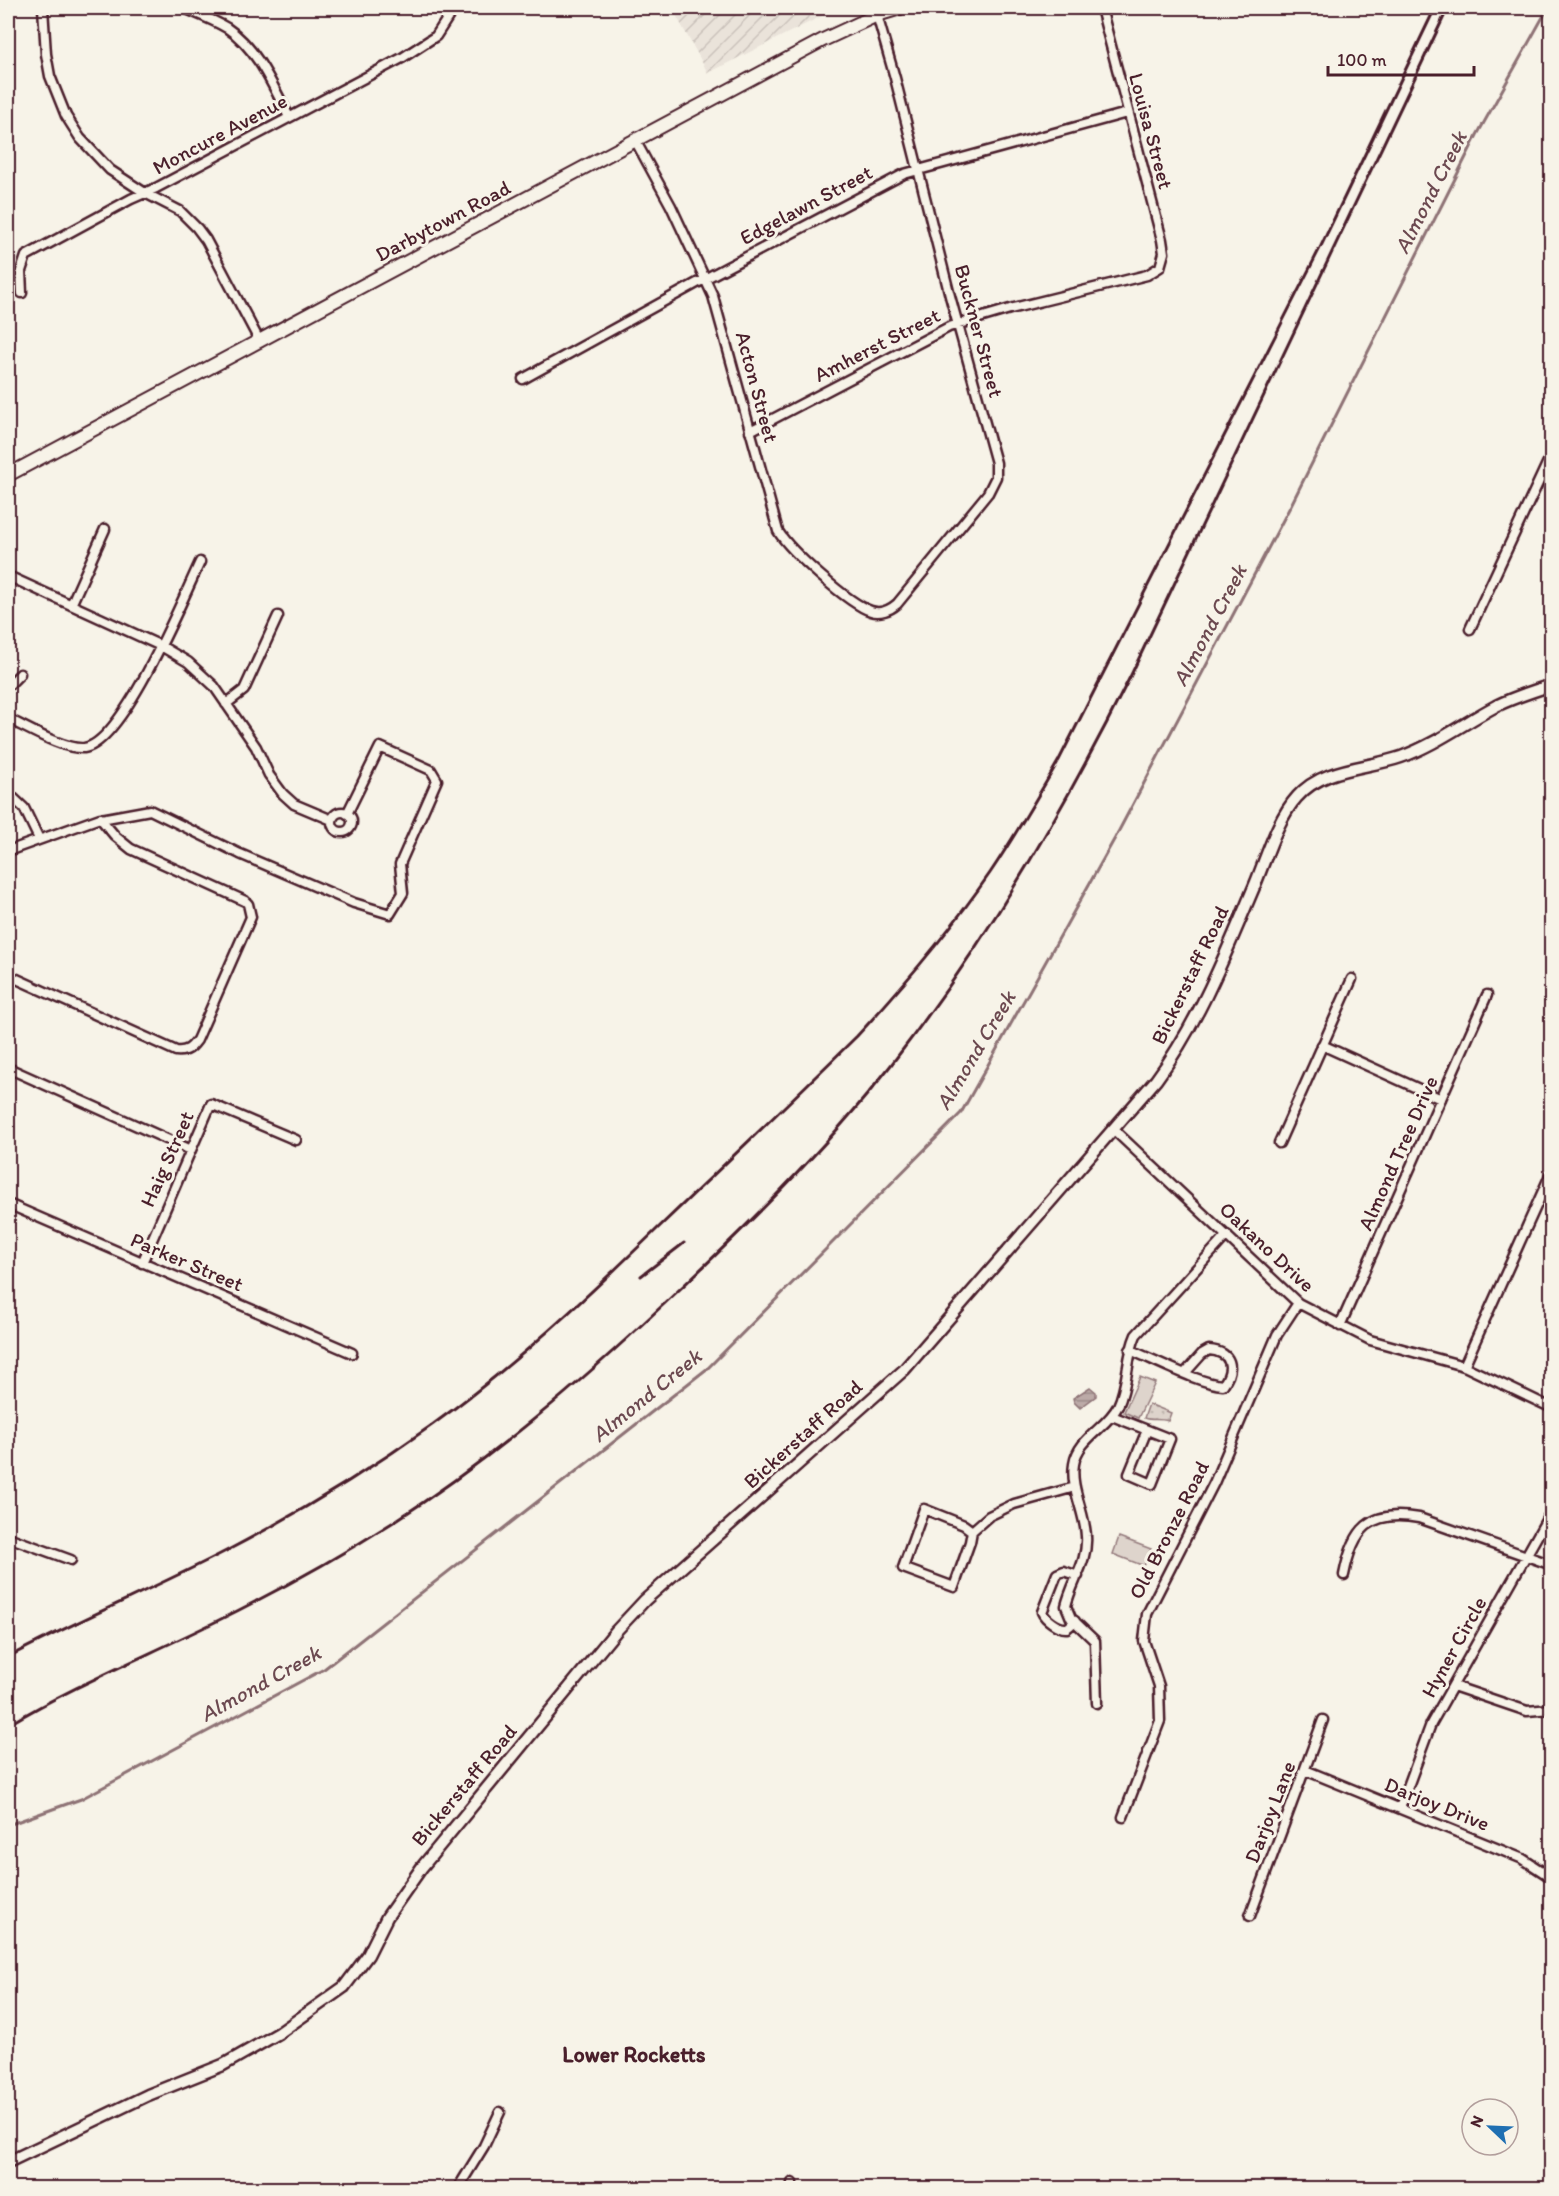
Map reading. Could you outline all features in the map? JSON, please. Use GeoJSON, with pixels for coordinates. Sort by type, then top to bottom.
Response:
{"type":"FeatureCollection","features":[{"type":"Feature","properties":{"kind":"main road","name":"Darbytown Road"},"geometry":{"type":"LineString","coordinates":[[8,475],[824,39],[877,15],[900,8]]}},
{"type":"Feature","properties":{"kind":"street"},"geometry":{"type":"LineString","coordinates":[[43,8],[50,76],[66,116],[80,138],[110,170],[145,193],[180,211],[197,228],[212,251],[260,342]]}},
{"type":"Feature","properties":{"kind":"street"},"geometry":{"type":"LineString","coordinates":[[184,8],[225,28],[243,42],[261,66],[289,117]]}},
{"type":"Feature","properties":{"kind":"street","name":"Louisa Street"},"geometry":{"type":"LineString","coordinates":[[1101,8],[1162,240],[1164,253],[1162,264]]}},
{"type":"Feature","properties":{"kind":"street","name":"Moncure Avenue"},"geometry":{"type":"LineString","coordinates":[[21,292],[21,271],[26,256],[402,58],[432,40],[447,22],[453,10]]}},
{"type":"Feature","properties":{"kind":"street","name":"Buckner Street"},"geometry":{"type":"LineString","coordinates":[[875,612],[887,610],[897,604],[988,493],[996,477],[996,462],[877,15]]}},
{"type":"Feature","properties":{"kind":"street","name":"Edgelawn Street"},"geometry":{"type":"LineString","coordinates":[[523,380],[879,185],[919,168],[1127,113]]}},
{"type":"Feature","properties":{"kind":"street","name":"Acton Street"},"geometry":{"type":"LineString","coordinates":[[635,140],[671,206],[706,279],[719,316],[771,513],[783,540],[818,573],[859,604],[875,612]]}},
{"type":"Feature","properties":{"kind":"street","name":"Amherst Street"},"geometry":{"type":"LineString","coordinates":[[750,431],[949,327],[1147,275],[1162,264]]}},
{"type":"Feature","properties":{"kind":"street"},"geometry":{"type":"LineString","coordinates":[[1470,629],[1551,453]]}},
{"type":"Feature","properties":{"kind":"street"},"geometry":{"type":"LineString","coordinates":[[71,605],[105,529]]}},
{"type":"Feature","properties":{"kind":"street"},"geometry":{"type":"LineString","coordinates":[[8,719],[72,747],[86,748],[93,745],[107,733],[150,669],[200,562]]}},
{"type":"Feature","properties":{"kind":"street"},"geometry":{"type":"LineString","coordinates":[[8,577],[161,646],[188,662],[203,675],[256,747],[269,775],[282,794],[294,804],[332,820]]}},
{"type":"Feature","properties":{"kind":"street"},"geometry":{"type":"LineString","coordinates":[[226,705],[244,690],[278,616]]}},
{"type":"Feature","properties":{"kind":"street"},"geometry":{"type":"LineString","coordinates":[[8,687],[21,674]]}},
{"type":"Feature","properties":{"kind":"street","name":"Bickerstaff Road"},"geometry":{"type":"LineString","coordinates":[[8,2162],[148,2095],[231,2062],[279,2033],[344,1987],[357,1973],[387,1917],[422,1867],[616,1631],[645,1600],[904,1370],[1156,1080],[1183,1041],[1233,938],[1274,839],[1296,798],[1312,783],[1323,777],[1390,760],[1418,750],[1498,705],[1551,685]]}},
{"type":"Feature","properties":{"kind":"street"},"geometry":{"type":"LineString","coordinates":[[8,851],[95,819],[150,810],[240,854],[354,903],[390,914],[403,893],[400,864],[437,780],[431,770],[380,747],[347,814]]}},
{"type":"Feature","properties":{"kind":"street"},"geometry":{"type":"LineString","coordinates":[[8,793],[24,808],[39,839]]}},
{"type":"Feature","properties":{"kind":"street"},"geometry":{"type":"LineString","coordinates":[[332,820],[339,813],[347,814]]}},
{"type":"Feature","properties":{"kind":"street"},"geometry":{"type":"LineString","coordinates":[[332,820],[335,830],[345,832],[352,823],[347,814]]}},
{"type":"Feature","properties":{"kind":"street"},"geometry":{"type":"LineString","coordinates":[[8,975],[176,1051],[185,1051],[197,1040],[252,917],[251,912],[245,901],[124,844],[102,819]]}},
{"type":"Feature","properties":{"kind":"street"},"geometry":{"type":"LineString","coordinates":[[1279,1143],[1352,979]]}},
{"type":"Feature","properties":{"kind":"street","name":"Almond Tree Drive"},"geometry":{"type":"LineString","coordinates":[[1340,1326],[1487,995]]}},
{"type":"Feature","properties":{"kind":"street"},"geometry":{"type":"LineString","coordinates":[[1322,1045],[1441,1099]]}},
{"type":"Feature","properties":{"kind":"street"},"geometry":{"type":"LineString","coordinates":[[8,1068],[191,1150]]}},
{"type":"Feature","properties":{"kind":"street","name":"Haig Street"},"geometry":{"type":"LineString","coordinates":[[142,1263],[211,1104],[296,1140]]}},
{"type":"Feature","properties":{"kind":"street","name":"Oakano Drive"},"geometry":{"type":"LineString","coordinates":[[1113,1129],[1298,1303],[1340,1326],[1392,1347],[1464,1366],[1551,1408]]}},
{"type":"Feature","properties":{"kind":"street"},"geometry":{"type":"LineString","coordinates":[[1464,1366],[1551,1172]]}},
{"type":"Feature","properties":{"kind":"street","name":"Parker Street"},"geometry":{"type":"LineString","coordinates":[[8,1204],[352,1353]]}},
{"type":"Feature","properties":{"kind":"street"},"geometry":{"type":"LineString","coordinates":[[1097,1703],[1095,1641],[1068,1613],[1066,1606],[1085,1558],[1086,1537],[1074,1465],[1078,1451],[1112,1416],[1121,1397],[1130,1350],[1136,1335],[1227,1235]]}},
{"type":"Feature","properties":{"kind":"street","name":"Old Bronze Road"},"geometry":{"type":"LineString","coordinates":[[1123,1817],[1160,1721],[1159,1686],[1144,1641],[1147,1614],[1214,1483],[1277,1335],[1298,1303]]}},
{"type":"Feature","properties":{"kind":"street"},"geometry":{"type":"LineString","coordinates":[[1130,1350],[1185,1373],[1215,1384],[1223,1385],[1229,1377],[1231,1367],[1229,1360],[1220,1353],[1209,1350],[1202,1354],[1185,1373]]}},
{"type":"Feature","properties":{"kind":"street"},"geometry":{"type":"LineString","coordinates":[[1112,1416],[1170,1439],[1152,1484],[1129,1474],[1147,1430]]}},
{"type":"Feature","properties":{"kind":"street"},"geometry":{"type":"LineString","coordinates":[[972,1531],[964,1525],[924,1509],[903,1568],[954,1587],[972,1531],[989,1516],[1014,1504],[1076,1487]]}},
{"type":"Feature","properties":{"kind":"street","name":"Hyner Circle"},"geometry":{"type":"LineString","coordinates":[[1400,1808],[1431,1724],[1551,1510]]}},
{"type":"Feature","properties":{"kind":"street"},"geometry":{"type":"LineString","coordinates":[[1344,1575],[1349,1551],[1360,1532],[1375,1521],[1397,1515],[1419,1518],[1551,1565]]}},
{"type":"Feature","properties":{"kind":"street"},"geometry":{"type":"LineString","coordinates":[[8,1537],[71,1560]]}},
{"type":"Feature","properties":{"kind":"street"},"geometry":{"type":"LineString","coordinates":[[1075,1621],[1063,1627],[1047,1620],[1042,1612],[1057,1574],[1064,1571],[1078,1576]]}},
{"type":"Feature","properties":{"kind":"street"},"geometry":{"type":"LineString","coordinates":[[1453,1686],[1527,1711],[1551,1709]]}},
{"type":"Feature","properties":{"kind":"street","name":"Darjoy Lane"},"geometry":{"type":"LineString","coordinates":[[1250,1916],[1323,1720]]}},
{"type":"Feature","properties":{"kind":"street","name":"Darjoy Drive"},"geometry":{"type":"LineString","coordinates":[[1305,1770],[1523,1859],[1551,1878]]}},
{"type":"Feature","properties":{"kind":"street"},"geometry":{"type":"LineString","coordinates":[[459,2188],[484,2146],[500,2112]]}},
{"type":"Feature","properties":{"kind":"street"},"geometry":{"type":"LineString","coordinates":[[1550,2188],[1551,2184]]}},
{"type":"Feature","properties":{"kind":"shaded area"},"geometry":{"type":"Polygon","coordinates":[[[672,8],[850,8],[826,14],[708,73],[672,8]]]}},
{"type":"Feature","properties":{"kind":"shaded area"},"geometry":{"type":"Polygon","coordinates":[[[1140,1377],[1155,1383],[1138,1418],[1124,1412],[1140,1377]]]}},
{"type":"Feature","properties":{"kind":"shaded area"},"geometry":{"type":"Polygon","coordinates":[[[1090,1387],[1096,1392],[1096,1396],[1080,1408],[1073,1398],[1090,1387]]]}},
{"type":"Feature","properties":{"kind":"shaded area"},"geometry":{"type":"Polygon","coordinates":[[[1149,1404],[1171,1413],[1168,1421],[1144,1418],[1149,1404]]]}},
{"type":"Feature","properties":{"kind":"shaded area"},"geometry":{"type":"Polygon","coordinates":[[[1119,1537],[1151,1549],[1144,1566],[1113,1554],[1119,1537]]]}},
{"type":"Feature","properties":{"kind":"waterway","name":"Almond Creek"},"geometry":{"type":"LineString","coordinates":[[8,1825],[81,1799],[324,1669],[708,1368],[961,1113],[1115,838],[1291,505],[1477,135],[1548,8]]}},
{"type":"Feature","properties":{"kind":"railway"},"geometry":{"type":"LineString","coordinates":[[8,1657],[201,1564],[281,1521],[383,1459],[462,1403],[520,1356],[603,1281],[857,1036],[909,977],[943,937],[990,873],[1059,760],[1321,246],[1435,8]]}},
{"type":"Feature","properties":{"kind":"railway"},"geometry":{"type":"LineString","coordinates":[[8,1725],[58,1697],[213,1623],[304,1576],[392,1523],[464,1474],[566,1393],[663,1305],[782,1190],[865,1097],[926,1019],[959,972],[1021,876],[1078,777],[1131,675],[1448,8]]}},
{"type":"Feature","properties":{"kind":"railway"},"geometry":{"type":"LineString","coordinates":[[641,1276],[684,1243]]}},
{"type":"Feature","properties":{"kind":"district","name":"Lower Rocketts"},"geometry":{"type":"Point","coordinates":[634,2054]}}]}
